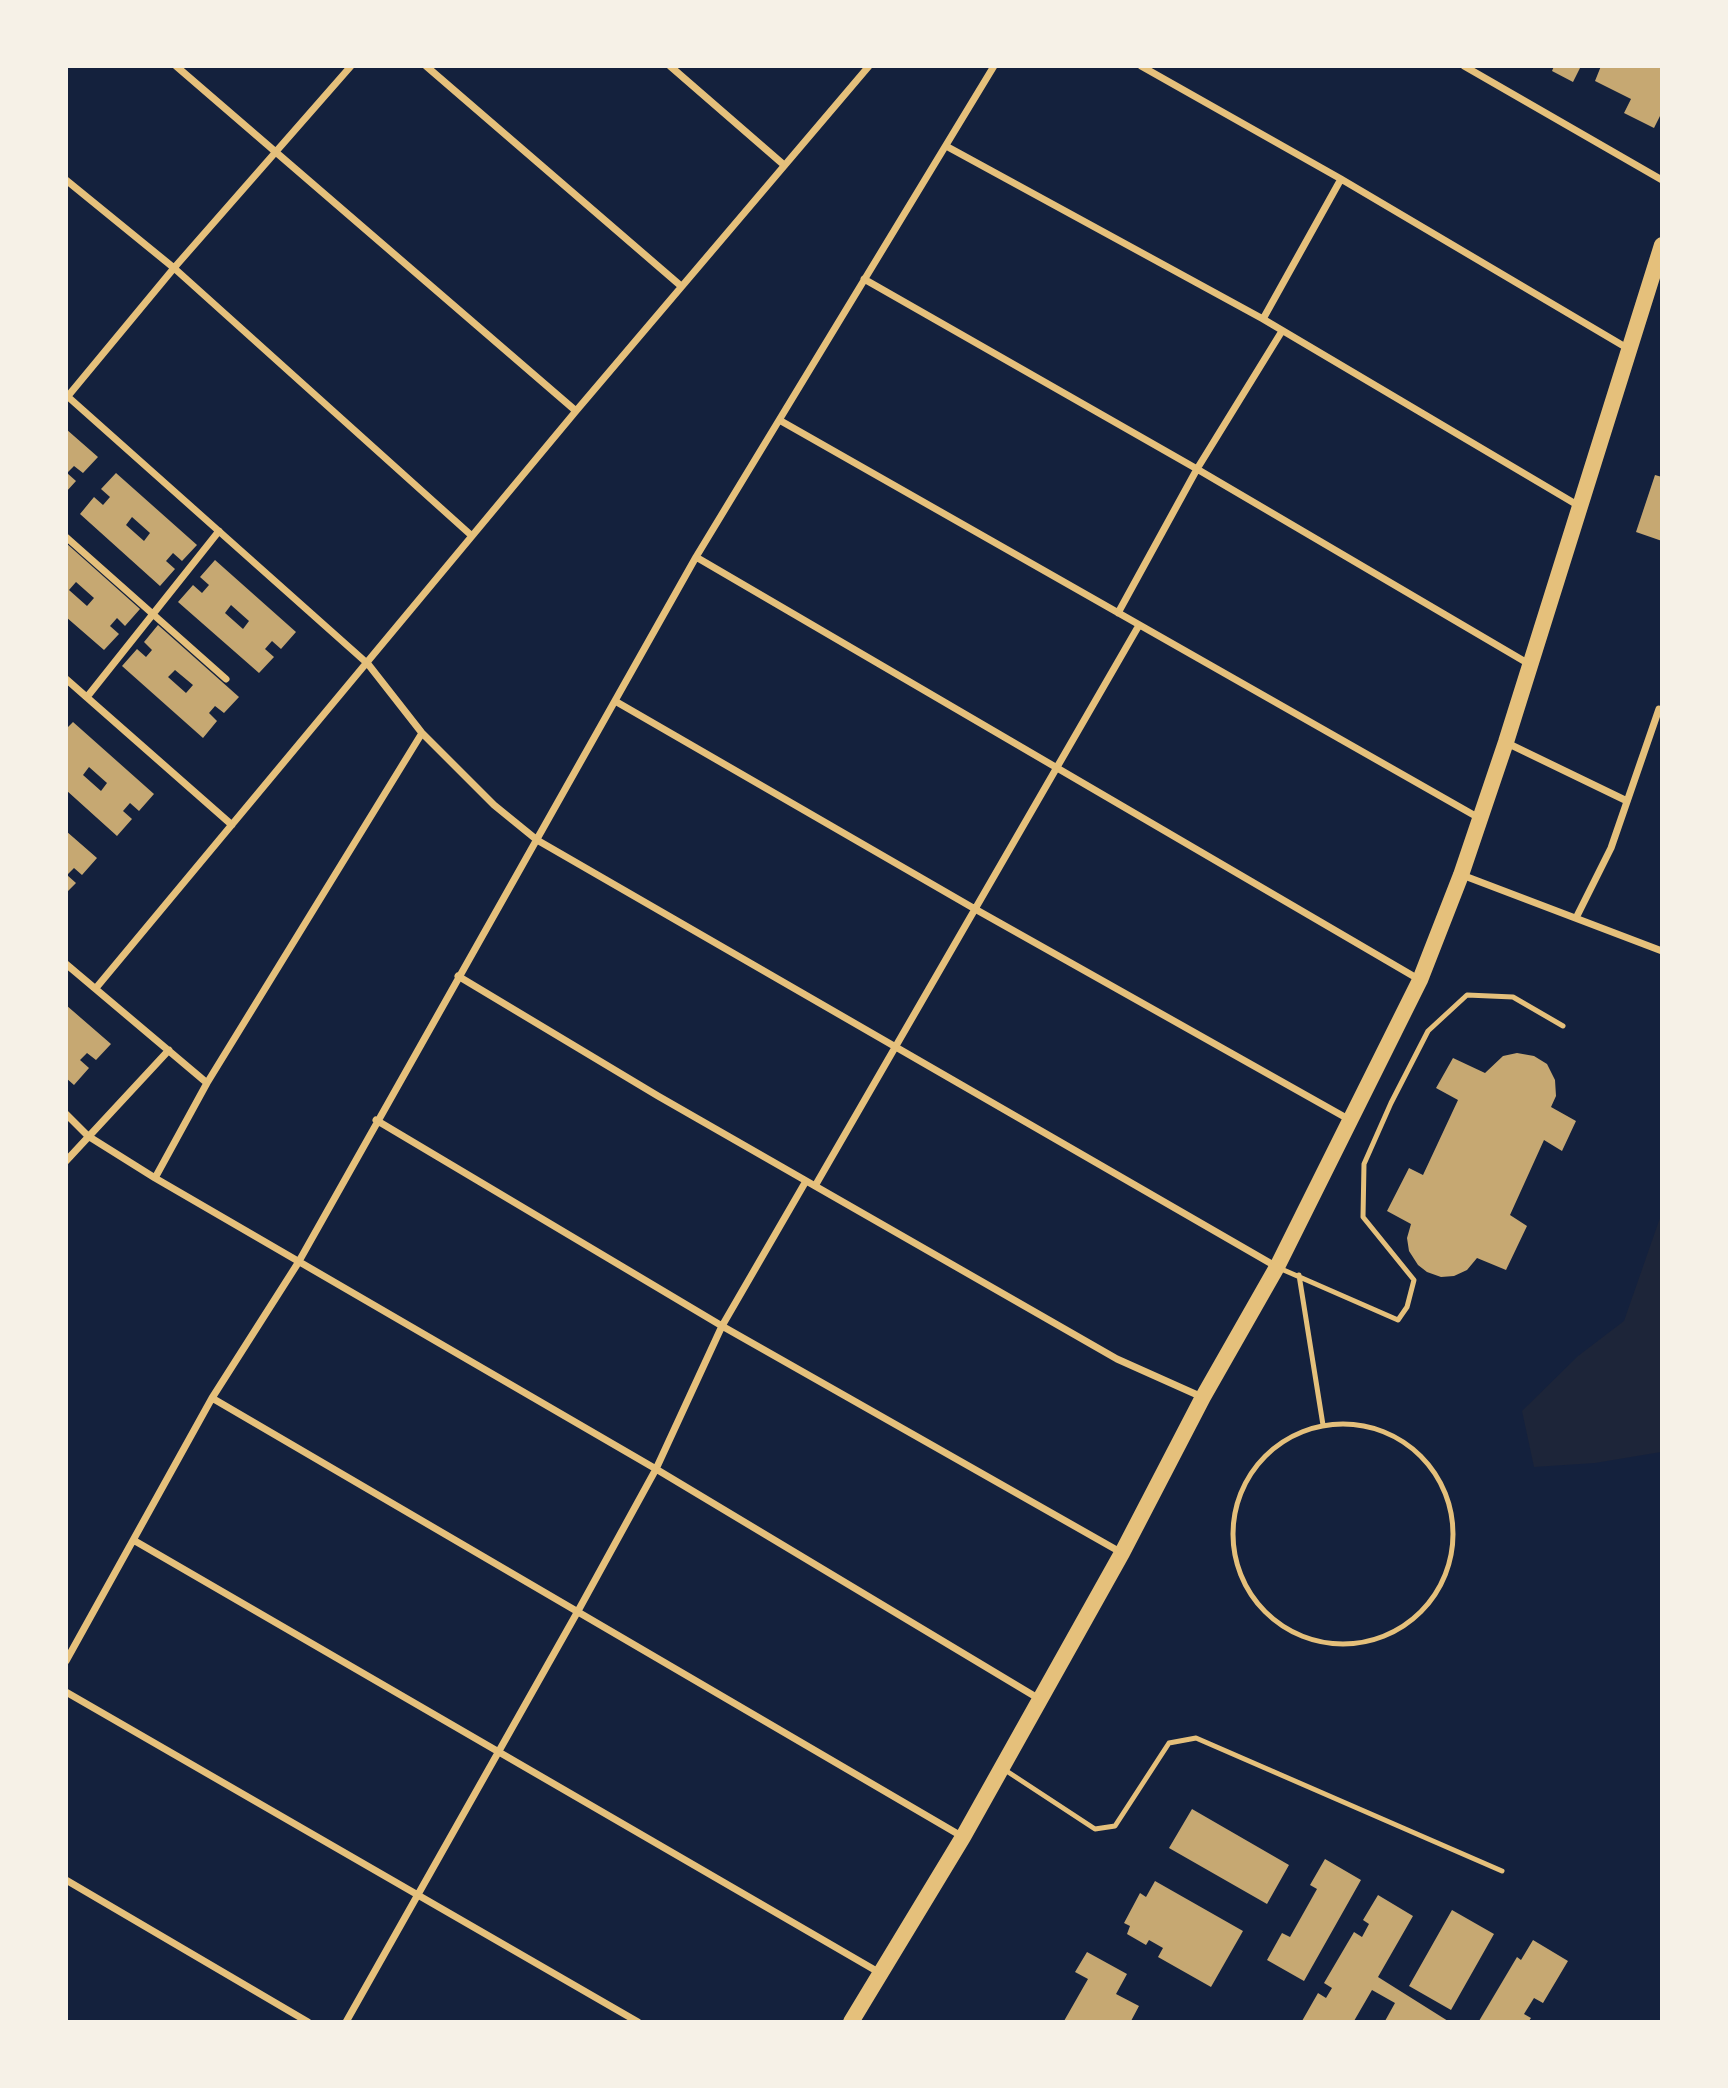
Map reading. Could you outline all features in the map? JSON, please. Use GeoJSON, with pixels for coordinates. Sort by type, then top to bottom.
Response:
{"type":"FeatureCollection","features":[{"type":"Feature","properties":{"kind":"main road"},"geometry":{"type":"LineString","coordinates":[[851,2021],[963,1837],[1122,1553],[1203,1397],[1277,1267],[1420,980],[1461,875],[1506,742],[1661,245]]}},
{"type":"Feature","properties":{"kind":"street"},"geometry":{"type":"LineString","coordinates":[[176,66],[576,411]]}},
{"type":"Feature","properties":{"kind":"street"},"geometry":{"type":"LineString","coordinates":[[351,66],[67,395],[368,664],[422,733],[494,805],[537,840],[1277,1267]]}},
{"type":"Feature","properties":{"kind":"street"},"geometry":{"type":"LineString","coordinates":[[426,66],[681,286]]}},
{"type":"Feature","properties":{"kind":"street"},"geometry":{"type":"LineString","coordinates":[[670,66],[784,165]]}},
{"type":"Feature","properties":{"kind":"street"},"geometry":{"type":"LineString","coordinates":[[96,988],[576,411],[869,66]]}},
{"type":"Feature","properties":{"kind":"street"},"geometry":{"type":"LineString","coordinates":[[66,1661],[212,1398],[298,1263],[376,1120],[696,557],[781,421],[993,66]]}},
{"type":"Feature","properties":{"kind":"street"},"geometry":{"type":"LineString","coordinates":[[1141,66],[1341,179],[1627,348]]}},
{"type":"Feature","properties":{"kind":"street"},"geometry":{"type":"LineString","coordinates":[[1464,66],[1661,180]]}},
{"type":"Feature","properties":{"kind":"street"},"geometry":{"type":"LineString","coordinates":[[946,146],[1263,319],[1578,506]]}},
{"type":"Feature","properties":{"kind":"street"},"geometry":{"type":"LineString","coordinates":[[1263,319],[1341,179]]}},
{"type":"Feature","properties":{"kind":"street"},"geometry":{"type":"LineString","coordinates":[[66,180],[174,268],[472,536]]}},
{"type":"Feature","properties":{"kind":"street"},"geometry":{"type":"LineString","coordinates":[[864,279],[1197,469],[1529,664]]}},
{"type":"Feature","properties":{"kind":"street"},"geometry":{"type":"LineString","coordinates":[[1118,613],[1197,469],[1282,331]]}},
{"type":"Feature","properties":{"kind":"street"},"geometry":{"type":"LineString","coordinates":[[781,421],[1118,613],[1138,627],[1480,818]]}},
{"type":"Feature","properties":{"kind":"street"},"geometry":{"type":"LineString","coordinates":[[87,697],[219,531]]}},
{"type":"Feature","properties":{"kind":"street"},"geometry":{"type":"LineString","coordinates":[[66,537],[226,679]]}},
{"type":"Feature","properties":{"kind":"street"},"geometry":{"type":"LineString","coordinates":[[696,557],[1420,980]]}},
{"type":"Feature","properties":{"kind":"street"},"geometry":{"type":"LineString","coordinates":[[815,1186],[1138,627]]}},
{"type":"Feature","properties":{"kind":"street"},"geometry":{"type":"LineString","coordinates":[[66,679],[232,825]]}},
{"type":"Feature","properties":{"kind":"street"},"geometry":{"type":"LineString","coordinates":[[615,701],[975,909],[1350,1120]]}},
{"type":"Feature","properties":{"kind":"street"},"geometry":{"type":"LineString","coordinates":[[1576,918],[1611,848],[1659,709]]}},
{"type":"Feature","properties":{"kind":"street"},"geometry":{"type":"LineString","coordinates":[[155,1178],[208,1083],[422,733]]}},
{"type":"Feature","properties":{"kind":"street"},"geometry":{"type":"LineString","coordinates":[[1506,742],[1627,801]]}},
{"type":"Feature","properties":{"kind":"street"},"geometry":{"type":"LineString","coordinates":[[1461,875],[1661,951]]}},
{"type":"Feature","properties":{"kind":"street"},"geometry":{"type":"LineString","coordinates":[[66,964],[208,1083]]}},
{"type":"Feature","properties":{"kind":"street"},"geometry":{"type":"LineString","coordinates":[[458,976],[806,1181],[1117,1359],[1203,1397]]}},
{"type":"Feature","properties":{"kind":"street"},"geometry":{"type":"LineString","coordinates":[[66,1161],[169,1050]]}},
{"type":"Feature","properties":{"kind":"street"},"geometry":{"type":"LineString","coordinates":[[66,1114],[88,1136],[155,1178],[656,1469],[1041,1700]]}},
{"type":"Feature","properties":{"kind":"street"},"geometry":{"type":"LineString","coordinates":[[376,1120],[722,1326],[1122,1553]]}},
{"type":"Feature","properties":{"kind":"street"},"geometry":{"type":"LineString","coordinates":[[346,2021],[656,1469],[722,1326],[806,1181]]}},
{"type":"Feature","properties":{"kind":"street"},"geometry":{"type":"LineString","coordinates":[[212,1398],[963,1837]]}},
{"type":"Feature","properties":{"kind":"street"},"geometry":{"type":"LineString","coordinates":[[135,1541],[880,1974]]}},
{"type":"Feature","properties":{"kind":"street"},"geometry":{"type":"LineString","coordinates":[[66,1692],[638,2021]]}},
{"type":"Feature","properties":{"kind":"street"},"geometry":{"type":"LineString","coordinates":[[66,1880],[308,2021]]}},
{"type":"Feature","properties":{"kind":"lane"},"geometry":{"type":"LineString","coordinates":[[1277,1267],[1398,1320],[1407,1307],[1414,1280],[1363,1217],[1364,1164],[1428,1031],[1467,995],[1513,997],[1563,1026]]}},
{"type":"Feature","properties":{"kind":"lane"},"geometry":{"type":"LineString","coordinates":[[1299,1275],[1323,1425]]}},
{"type":"Feature","properties":{"kind":"lane"},"geometry":{"type":"LineString","coordinates":[[1360,1424],[1395,1436],[1424,1459],[1444,1490],[1453,1526],[1449,1563],[1434,1597],[1408,1623],[1375,1640],[1340,1645],[1305,1638],[1274,1620],[1250,1594],[1236,1560],[1233,1525],[1242,1490],[1248,1479],[1261,1460],[1290,1437],[1323,1425],[1360,1424]]}},
{"type":"Feature","properties":{"kind":"lane"},"geometry":{"type":"LineString","coordinates":[[1002,1768],[1095,1829],[1115,1826],[1169,1743],[1196,1738],[1502,1871]]}},
{"type":"Feature","properties":{"kind":"shaded area"},"geometry":{"type":"Polygon","coordinates":[[[1661,1215],[1661,1452],[1595,1463],[1534,1467],[1522,1411],[1578,1356],[1624,1321],[1661,1215]]]}},
{"type":"Feature","properties":{"kind":"building"},"geometry":{"type":"Polygon","coordinates":[[[1554,66],[1581,66],[1573,82],[1552,71],[1554,66]]]}},
{"type":"Feature","properties":{"kind":"building"},"geometry":{"type":"Polygon","coordinates":[[[1601,66],[1662,66],[1662,112],[1654,128],[1624,113],[1631,99],[1595,81],[1601,66]]]}},
{"type":"Feature","properties":{"kind":"building"},"geometry":{"type":"Polygon","coordinates":[[[66,429],[98,457],[83,473],[74,466],[67,473],[76,481],[66,492],[66,429]]]}},
{"type":"Feature","properties":{"kind":"building"},"geometry":{"type":"Polygon","coordinates":[[[116,473],[197,545],[182,561],[173,553],[166,561],[175,569],[160,586],[80,514],[94,497],[103,505],[110,497],[101,489],[116,473]],[[132,517],[126,525],[144,541],[150,533],[132,517]]]}},
{"type":"Feature","properties":{"kind":"building"},"geometry":{"type":"Polygon","coordinates":[[[1655,475],[1662,477],[1662,541],[1636,532],[1655,475]]]}},
{"type":"Feature","properties":{"kind":"building"},"geometry":{"type":"Polygon","coordinates":[[[66,543],[140,609],[125,626],[117,618],[110,626],[119,634],[104,650],[66,617],[66,543]],[[76,582],[69,590],[87,606],[94,598],[76,582]]]}},
{"type":"Feature","properties":{"kind":"building"},"geometry":{"type":"Polygon","coordinates":[[[215,560],[296,632],[281,649],[272,641],[265,649],[274,657],[259,673],[178,602],[193,585],[202,593],[209,585],[200,577],[215,560]],[[231,605],[225,613],[243,629],[249,621],[231,605]]]}},
{"type":"Feature","properties":{"kind":"building"},"geometry":{"type":"Polygon","coordinates":[[[158,625],[239,697],[224,713],[215,706],[209,713],[217,721],[203,738],[122,666],[137,649],[146,657],[152,650],[144,642],[158,625]],[[175,670],[168,677],[186,693],[193,685],[175,670]]]}},
{"type":"Feature","properties":{"kind":"building"},"geometry":{"type":"Polygon","coordinates":[[[73,722],[154,794],[139,811],[130,803],[123,811],[132,819],[117,836],[66,790],[66,729],[73,722]],[[89,767],[83,775],[101,791],[107,783],[89,767]]]}},
{"type":"Feature","properties":{"kind":"building"},"geometry":{"type":"Polygon","coordinates":[[[66,831],[97,858],[82,875],[74,868],[67,875],[76,883],[66,893],[66,831]]]}},
{"type":"Feature","properties":{"kind":"building"},"geometry":{"type":"Polygon","coordinates":[[[66,1005],[111,1044],[96,1060],[87,1053],[80,1060],[89,1068],[74,1085],[66,1078],[66,1005]]]}},
{"type":"Feature","properties":{"kind":"building"},"geometry":{"type":"Polygon","coordinates":[[[1517,1053],[1534,1056],[1547,1064],[1555,1080],[1556,1096],[1551,1107],[1576,1121],[1562,1151],[1544,1140],[1510,1215],[1527,1226],[1506,1270],[1477,1258],[1467,1270],[1454,1276],[1441,1277],[1427,1272],[1418,1265],[1409,1251],[1407,1238],[1411,1224],[1387,1211],[1409,1168],[1423,1175],[1458,1100],[1436,1088],[1453,1058],[1485,1073],[1503,1056],[1517,1053]]]}},
{"type":"Feature","properties":{"kind":"building"},"geometry":{"type":"Polygon","coordinates":[[[1192,1809],[1289,1865],[1267,1904],[1169,1848],[1192,1809]]]}},
{"type":"Feature","properties":{"kind":"building"},"geometry":{"type":"Polygon","coordinates":[[[1325,1859],[1361,1880],[1304,1981],[1267,1960],[1282,1933],[1290,1937],[1317,1889],[1310,1885],[1325,1859]]]}},
{"type":"Feature","properties":{"kind":"building"},"geometry":{"type":"Polygon","coordinates":[[[1155,1881],[1243,1931],[1211,1987],[1158,1957],[1163,1948],[1149,1940],[1146,1945],[1127,1934],[1130,1926],[1124,1923],[1140,1893],[1146,1897],[1155,1881]]]}},
{"type":"Feature","properties":{"kind":"building"},"geometry":{"type":"Polygon","coordinates":[[[1378,1895],[1413,1916],[1378,1977],[1448,2021],[1385,2021],[1395,2003],[1372,1990],[1354,2021],[1302,2021],[1318,1993],[1326,1998],[1332,1988],[1324,1983],[1354,1932],[1362,1937],[1369,1924],[1363,1920],[1378,1895]]]}},
{"type":"Feature","properties":{"kind":"building"},"geometry":{"type":"Polygon","coordinates":[[[1452,1910],[1494,1934],[1451,2010],[1409,1986],[1452,1910]]]}},
{"type":"Feature","properties":{"kind":"building"},"geometry":{"type":"Polygon","coordinates":[[[1533,1940],[1568,1961],[1543,2003],[1534,1998],[1524,2014],[1531,2018],[1529,2021],[1479,2021],[1517,1957],[1521,1960],[1533,1940]]]}},
{"type":"Feature","properties":{"kind":"building"},"geometry":{"type":"Polygon","coordinates":[[[1087,1952],[1127,1974],[1116,1994],[1139,2006],[1131,2021],[1064,2021],[1088,1979],[1075,1972],[1087,1952]]]}}]}
